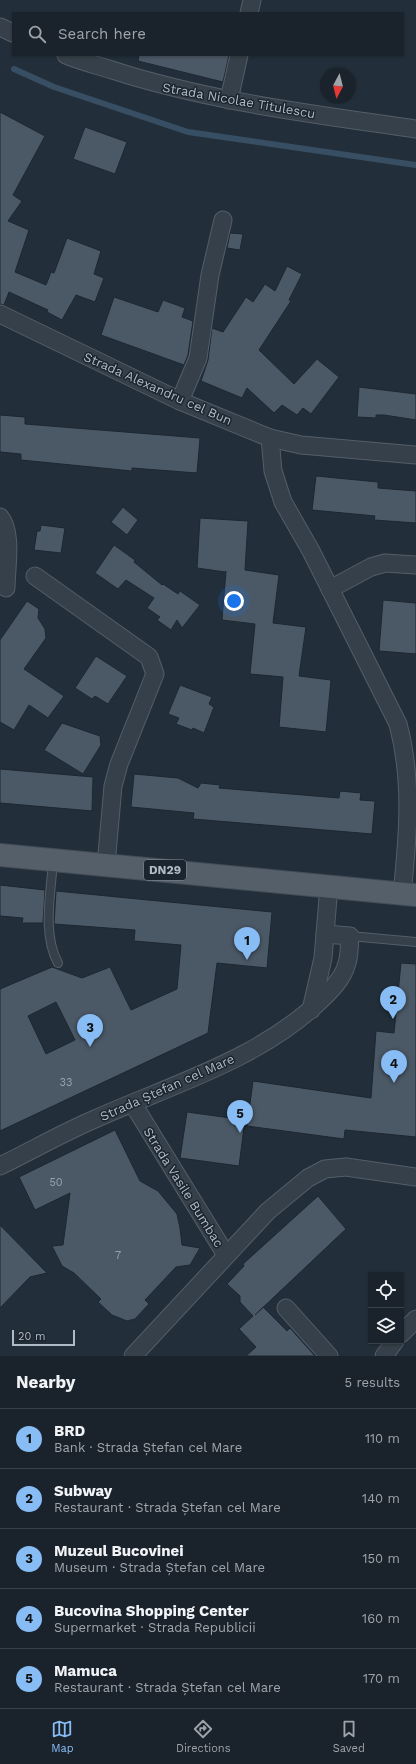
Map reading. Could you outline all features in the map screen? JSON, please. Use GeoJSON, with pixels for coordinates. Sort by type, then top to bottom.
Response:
{"type":"FeatureCollection","features":[{"type":"Feature","properties":{"kind":"main road","name":"DN29"},"geometry":{"type":"LineString","coordinates":[[0,855],[409,894]]}},
{"type":"Feature","properties":{"kind":"street"},"geometry":{"type":"LineString","coordinates":[[249,12],[252,0]]}},
{"type":"Feature","properties":{"kind":"street"},"geometry":{"type":"LineString","coordinates":[[0,27],[12,33]]}},
{"type":"Feature","properties":{"kind":"street","name":"Strada Nicolae Titulescu"},"geometry":{"type":"LineString","coordinates":[[69,56],[154,84],[229,100],[416,129]]}},
{"type":"Feature","properties":{"kind":"street"},"geometry":{"type":"LineString","coordinates":[[229,100],[240,56]]}},
{"type":"Feature","properties":{"kind":"street"},"geometry":{"type":"LineString","coordinates":[[180,401],[198,358],[210,275],[223,220]]}},
{"type":"Feature","properties":{"kind":"street","name":"Strada Alexandru cel Bun"},"geometry":{"type":"LineString","coordinates":[[0,314],[180,401],[270,438],[300,445],[416,455]]}},
{"type":"Feature","properties":{"kind":"street"},"geometry":{"type":"LineString","coordinates":[[270,438],[272,471],[283,502],[330,589],[398,724],[405,750],[408,795],[409,894]]}},
{"type":"Feature","properties":{"kind":"street"},"geometry":{"type":"LineString","coordinates":[[0,518],[4,522],[8,538],[6,588]]}},
{"type":"Feature","properties":{"kind":"street"},"geometry":{"type":"LineString","coordinates":[[330,589],[371,567],[385,563],[416,565]]}},
{"type":"Feature","properties":{"kind":"street"},"geometry":{"type":"LineString","coordinates":[[35,576],[149,656],[155,674],[118,764],[113,786],[106,865]]}},
{"type":"Feature","properties":{"kind":"street"},"geometry":{"type":"LineString","coordinates":[[311,1010],[319,982],[330,886]]}},
{"type":"Feature","properties":{"kind":"street"},"geometry":{"type":"LineString","coordinates":[[325,934],[350,936]]}},
{"type":"Feature","properties":{"kind":"street","name":"Strada Ștefan cel Mare"},"geometry":{"type":"LineString","coordinates":[[0,1166],[94,1119],[201,1075],[256,1047],[311,1010],[331,990],[346,967],[350,936]]}},
{"type":"Feature","properties":{"kind":"street","name":"Strada Vasile Bumbac"},"geometry":{"type":"LineString","coordinates":[[133,1104],[226,1255],[133,1356]]}},
{"type":"Feature","properties":{"kind":"street"},"geometry":{"type":"LineString","coordinates":[[226,1255],[268,1211],[308,1178],[326,1170],[346,1167],[416,1177]]}},
{"type":"Feature","properties":{"kind":"street"},"geometry":{"type":"LineString","coordinates":[[286,1308],[329,1356]]}},
{"type":"Feature","properties":{"kind":"street"},"geometry":{"type":"LineString","coordinates":[[404,1331],[416,1319]]}},
{"type":"Feature","properties":{"kind":"street"},"geometry":{"type":"LineString","coordinates":[[384,1356],[393,1344]]}},
{"type":"Feature","properties":{"kind":"lane"},"geometry":{"type":"LineString","coordinates":[[53,860],[49,930],[52,953],[58,964]]}},
{"type":"Feature","properties":{"kind":"lane"},"geometry":{"type":"LineString","coordinates":[[350,936],[416,942]]}},
{"type":"Feature","properties":{"kind":"building"},"geometry":{"type":"Polygon","coordinates":[[[139,56],[229,56],[223,82],[138,61],[139,56]]]}},
{"type":"Feature","properties":{"kind":"building"},"geometry":{"type":"Polygon","coordinates":[[[0,112],[45,136],[13,195],[22,201],[8,221],[29,230],[15,272],[46,285],[51,272],[54,273],[67,238],[101,251],[94,274],[104,278],[95,302],[76,295],[62,320],[47,312],[48,310],[9,292],[4,305],[0,304],[0,112]]]}},
{"type":"Feature","properties":{"kind":"building"},"geometry":{"type":"Polygon","coordinates":[[[85,127],[127,142],[115,174],[73,159],[85,127]]]}},
{"type":"Feature","properties":{"kind":"building"},"geometry":{"type":"Polygon","coordinates":[[[230,233],[243,234],[240,250],[227,248],[230,233]]]}},
{"type":"Feature","properties":{"kind":"building"},"geometry":{"type":"Polygon","coordinates":[[[287,266],[302,274],[289,300],[291,301],[259,350],[294,384],[317,359],[339,377],[311,414],[303,408],[297,415],[282,405],[274,413],[247,388],[242,398],[201,381],[208,360],[212,328],[223,332],[246,297],[253,302],[265,284],[275,291],[287,266]]]}},
{"type":"Feature","properties":{"kind":"building"},"geometry":{"type":"Polygon","coordinates":[[[114,297],[158,312],[163,300],[185,308],[182,317],[193,321],[188,355],[184,365],[101,335],[114,297]]]}},
{"type":"Feature","properties":{"kind":"building"},"geometry":{"type":"Polygon","coordinates":[[[359,387],[416,394],[416,420],[384,415],[376,415],[376,418],[357,417],[359,387]]]}},
{"type":"Feature","properties":{"kind":"building"},"geometry":{"type":"Polygon","coordinates":[[[0,415],[25,417],[25,424],[200,438],[197,473],[132,468],[132,471],[21,460],[21,454],[0,452],[0,415]]]}},
{"type":"Feature","properties":{"kind":"building"},"geometry":{"type":"Polygon","coordinates":[[[316,476],[378,482],[378,488],[416,491],[416,523],[374,520],[375,516],[312,510],[316,476]]]}},
{"type":"Feature","properties":{"kind":"building"},"geometry":{"type":"Polygon","coordinates":[[[123,507],[138,520],[127,535],[111,522],[123,507]]]}},
{"type":"Feature","properties":{"kind":"building"},"geometry":{"type":"Polygon","coordinates":[[[200,518],[248,521],[245,570],[279,575],[273,623],[306,627],[299,676],[331,680],[326,732],[279,727],[283,677],[250,674],[255,624],[222,620],[226,571],[197,568],[200,518]]]}},
{"type":"Feature","properties":{"kind":"building"},"geometry":{"type":"Polygon","coordinates":[[[41,525],[65,528],[61,553],[34,550],[37,531],[40,531],[41,525]]]}},
{"type":"Feature","properties":{"kind":"building"},"geometry":{"type":"Polygon","coordinates":[[[114,545],[135,560],[134,562],[162,585],[163,584],[178,594],[180,591],[200,605],[182,628],[177,620],[171,630],[157,620],[160,617],[147,608],[154,598],[126,580],[118,589],[95,573],[114,545]]]}},
{"type":"Feature","properties":{"kind":"building"},"geometry":{"type":"Polygon","coordinates":[[[383,600],[416,603],[416,654],[379,651],[383,600]]]}},
{"type":"Feature","properties":{"kind":"building"},"geometry":{"type":"Polygon","coordinates":[[[27,601],[39,609],[38,618],[45,629],[46,638],[24,669],[64,696],[48,718],[29,705],[14,730],[0,722],[0,640],[27,601]]]}},
{"type":"Feature","properties":{"kind":"building"},"geometry":{"type":"Polygon","coordinates":[[[96,656],[127,676],[108,704],[95,696],[92,699],[75,688],[96,656]]]}},
{"type":"Feature","properties":{"kind":"building"},"geometry":{"type":"Polygon","coordinates":[[[180,685],[212,697],[209,704],[214,707],[204,733],[193,728],[192,730],[176,724],[179,718],[168,714],[180,685]]]}},
{"type":"Feature","properties":{"kind":"building"},"geometry":{"type":"Polygon","coordinates":[[[62,723],[100,736],[101,745],[83,774],[44,750],[62,723]]]}},
{"type":"Feature","properties":{"kind":"building"},"geometry":{"type":"Polygon","coordinates":[[[0,769],[93,777],[92,811],[0,803],[0,769]]]}},
{"type":"Feature","properties":{"kind":"building"},"geometry":{"type":"Polygon","coordinates":[[[134,774],[178,778],[198,788],[201,783],[220,785],[219,788],[339,798],[340,791],[361,793],[360,800],[375,801],[372,834],[193,819],[194,813],[131,807],[134,774]]]}},
{"type":"Feature","properties":{"kind":"building"},"geometry":{"type":"Polygon","coordinates":[[[0,885],[45,890],[43,923],[22,923],[23,918],[0,916],[0,885]]]}},
{"type":"Feature","properties":{"kind":"building"},"geometry":{"type":"Polygon","coordinates":[[[56,891],[272,912],[267,968],[217,963],[208,1033],[0,1131],[0,989],[52,967],[82,978],[110,967],[131,1010],[177,989],[181,945],[134,941],[135,930],[54,924],[56,891]],[[56,1002],[28,1016],[46,1054],[75,1040],[56,1002]]]}},
{"type":"Feature","properties":{"kind":"building"},"geometry":{"type":"Polygon","coordinates":[[[401,963],[416,964],[416,1137],[345,1130],[344,1139],[247,1126],[253,1081],[371,1098],[376,1031],[394,1033],[401,963]]]}},
{"type":"Feature","properties":{"kind":"building"},"geometry":{"type":"Polygon","coordinates":[[[187,1112],[245,1120],[239,1166],[180,1158],[187,1112]]]}},
{"type":"Feature","properties":{"kind":"building"},"geometry":{"type":"Polygon","coordinates":[[[115,1130],[140,1181],[158,1191],[177,1214],[182,1245],[200,1248],[190,1265],[176,1267],[145,1300],[149,1304],[135,1319],[127,1321],[112,1315],[98,1302],[101,1299],[74,1273],[62,1266],[52,1246],[63,1245],[70,1193],[35,1210],[19,1177],[115,1130]]]}},
{"type":"Feature","properties":{"kind":"building"},"geometry":{"type":"Polygon","coordinates":[[[318,1196],[346,1229],[263,1307],[287,1331],[290,1328],[315,1356],[246,1356],[256,1347],[239,1329],[253,1316],[240,1302],[240,1296],[227,1284],[244,1266],[243,1264],[318,1196]]]}},
{"type":"Feature","properties":{"kind":"building"},"geometry":{"type":"Polygon","coordinates":[[[0,1225],[47,1273],[30,1277],[0,1308],[0,1225]]]}},
{"type":"Feature","properties":{"kind":"waterway"},"geometry":{"type":"LineString","coordinates":[[14,69],[54,87],[188,132],[416,165]]}},
{"type":"Feature","properties":{"kind":"place","name":"BRD"},"geometry":{"type":"Point","coordinates":[247,960]}},
{"type":"Feature","properties":{"kind":"place","name":"Subway"},"geometry":{"type":"Point","coordinates":[393,1019]}},
{"type":"Feature","properties":{"kind":"place","name":"Muzeul Bucovinei"},"geometry":{"type":"Point","coordinates":[90,1047]}},
{"type":"Feature","properties":{"kind":"place","name":"Bucovina Shopping Center"},"geometry":{"type":"Point","coordinates":[394,1083]}},
{"type":"Feature","properties":{"kind":"place","name":"Mamuca"},"geometry":{"type":"Point","coordinates":[240,1133]}}]}
